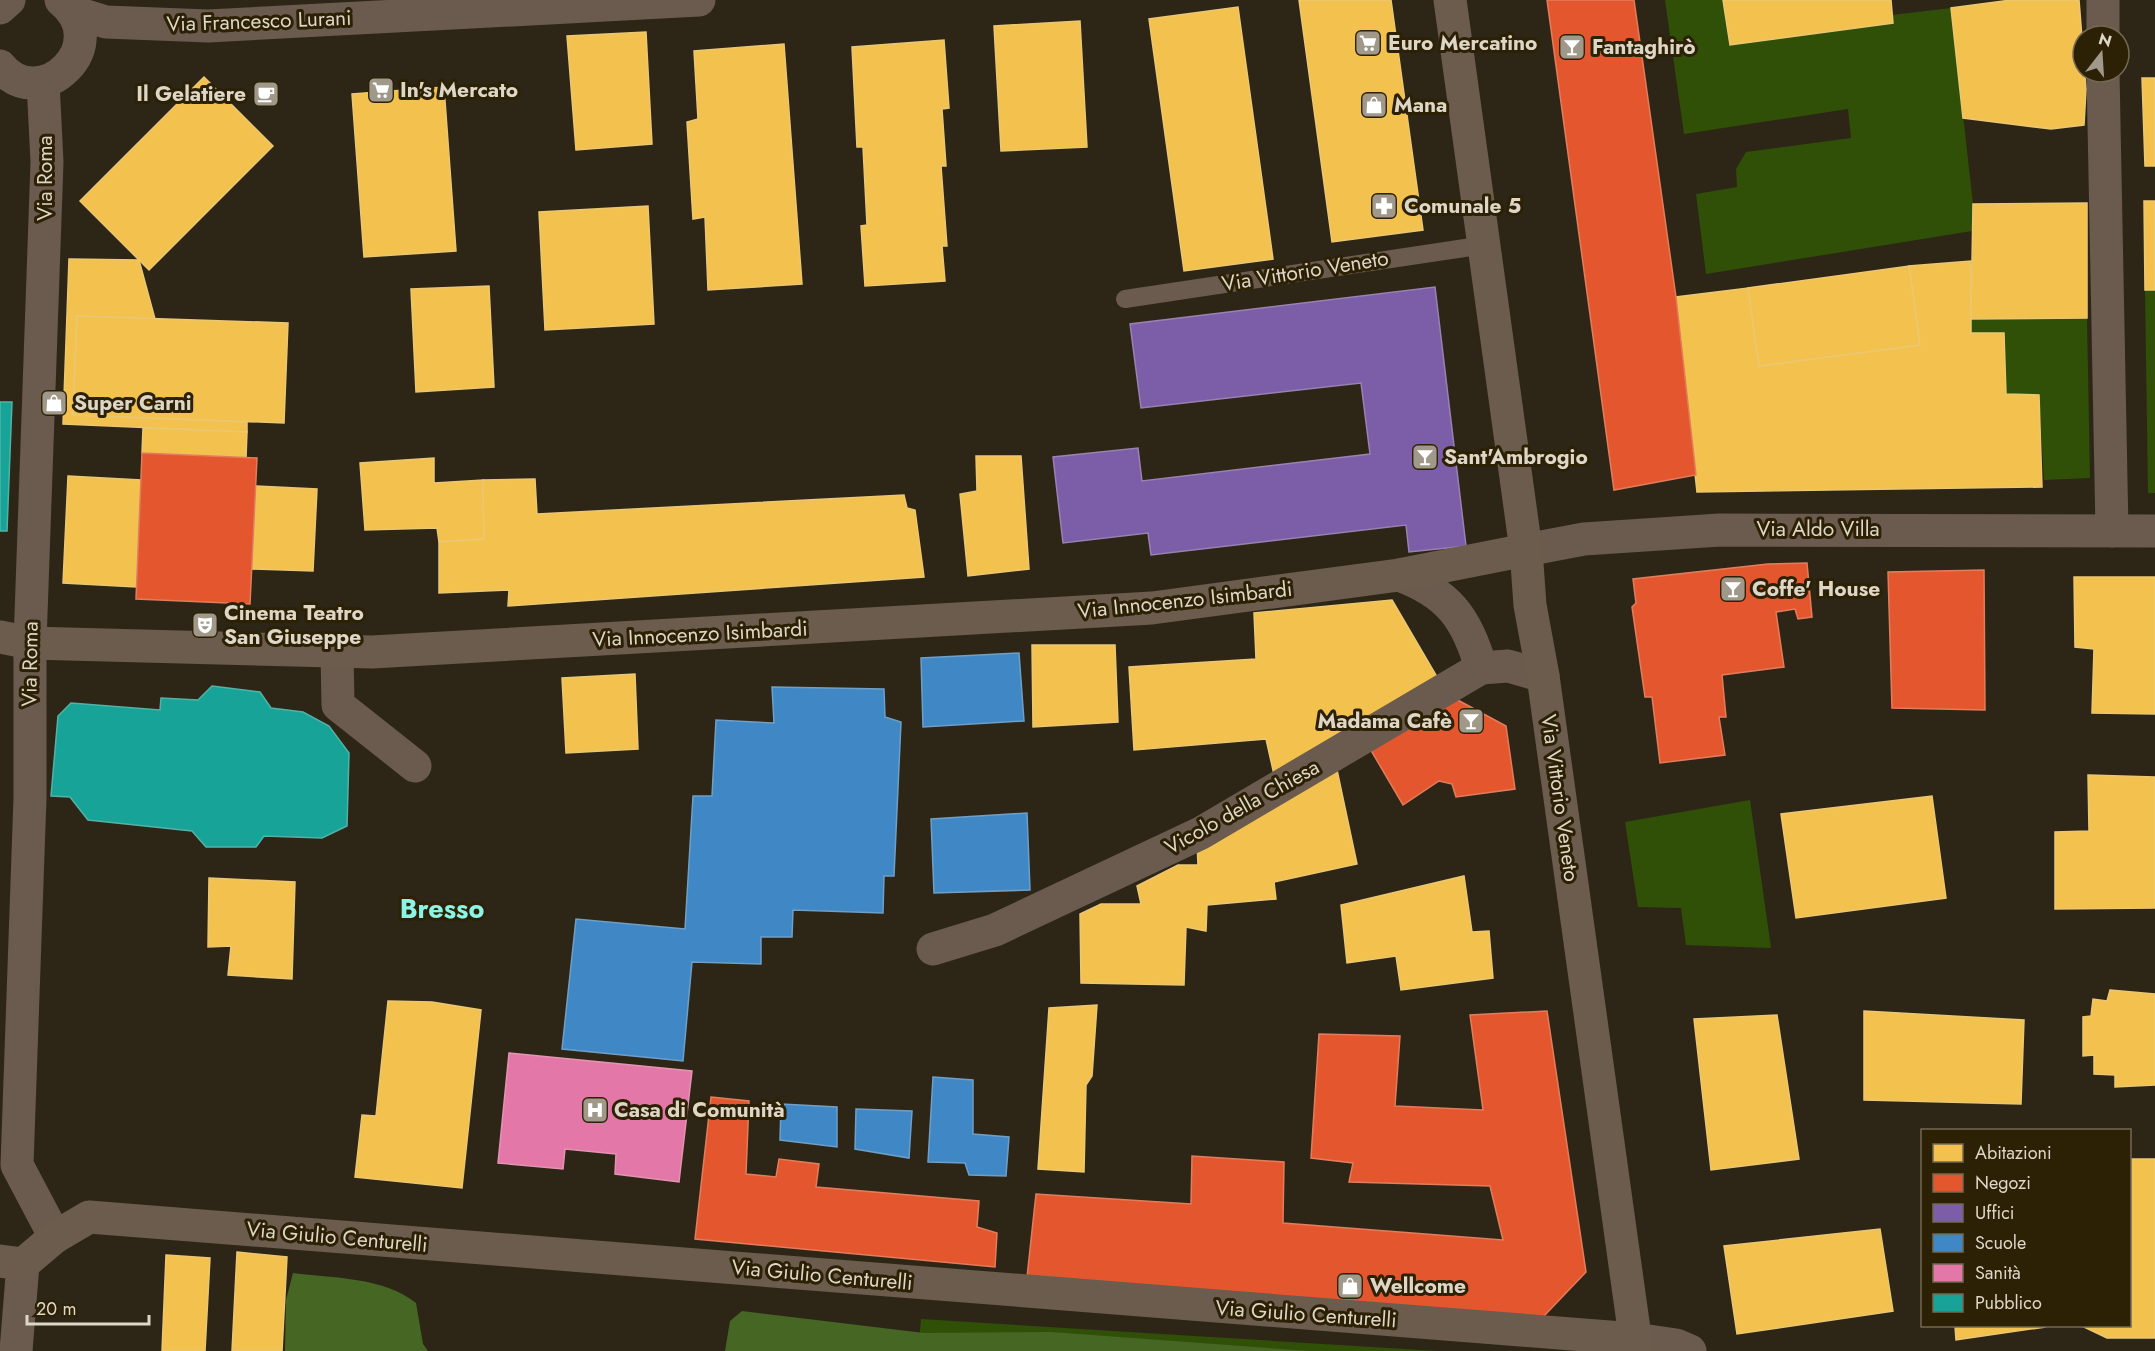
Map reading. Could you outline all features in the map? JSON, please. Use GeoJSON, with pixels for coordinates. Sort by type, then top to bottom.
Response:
{"type":"FeatureCollection","features":[{"type":"Feature","properties":{"kind":"street"},"geometry":{"type":"LineString","coordinates":[[0,9],[9,0]]}},
{"type":"Feature","properties":{"kind":"street","name":"Via Francesco Lurani"},"geometry":{"type":"LineString","coordinates":[[67,6],[106,22],[208,26],[699,0]]}},
{"type":"Feature","properties":{"kind":"street","name":"Via Vittorio Veneto"},"geometry":{"type":"LineString","coordinates":[[1450,0],[1526,550],[1530,605],[1543,676],[1636,1345]]}},
{"type":"Feature","properties":{"kind":"street"},"geometry":{"type":"LineString","coordinates":[[2103,0],[2103,24]]}},
{"type":"Feature","properties":{"kind":"street"},"geometry":{"type":"LineString","coordinates":[[0,66],[14,77],[28,82],[43,82],[69,67],[76,55],[80,40],[79,26],[67,6]]}},
{"type":"Feature","properties":{"kind":"street","name":"Via Roma"},"geometry":{"type":"LineString","coordinates":[[43,82],[47,162],[15,640],[30,798],[17,1166],[55,1237]]}},
{"type":"Feature","properties":{"kind":"street"},"geometry":{"type":"LineString","coordinates":[[2103,84],[2112,531]]}},
{"type":"Feature","properties":{"kind":"street","name":"Via Aldo Villa"},"geometry":{"type":"LineString","coordinates":[[1526,550],[1584,539],[1720,530],[2155,531]]}},
{"type":"Feature","properties":{"kind":"street","name":"Via Innocenzo Isimbardi"},"geometry":{"type":"LineString","coordinates":[[15,640],[337,652],[1152,608],[1399,575],[1526,550]]}},
{"type":"Feature","properties":{"kind":"street"},"geometry":{"type":"LineString","coordinates":[[1399,575],[1423,584],[1444,599],[1470,634],[1481,668]]}},
{"type":"Feature","properties":{"kind":"street"},"geometry":{"type":"LineString","coordinates":[[337,652],[338,705],[415,766]]}},
{"type":"Feature","properties":{"kind":"street","name":"Vicolo della Chiesa"},"geometry":{"type":"LineString","coordinates":[[933,949],[995,930],[1201,833],[1481,668],[1508,666],[1543,676]]}},
{"type":"Feature","properties":{"kind":"street","name":"Via Giulio Centurelli"},"geometry":{"type":"LineString","coordinates":[[11,1262],[89,1217],[1636,1345]]}},
{"type":"Feature","properties":{"kind":"street"},"geometry":{"type":"LineString","coordinates":[[11,1262],[16,1351]]}},
{"type":"Feature","properties":{"kind":"street"},"geometry":{"type":"LineString","coordinates":[[1636,1345],[1676,1345],[1690,1351]]}},
{"type":"Feature","properties":{"kind":"lane","name":"Via Vittorio Veneto"},"geometry":{"type":"LineString","coordinates":[[1125,298],[1485,244]]}},
{"type":"Feature","properties":{"kind":"green space"},"geometry":{"type":"Polygon","coordinates":[[[1665,0],[1723,0],[1731,45],[1893,23],[1892,15],[1951,8],[1973,204],[1972,231],[1706,274],[1696,194],[1737,187],[1736,169],[1746,152],[1851,138],[1848,109],[1684,134],[1665,0]]]}},
{"type":"Feature","properties":{"kind":"green space"},"geometry":{"type":"Polygon","coordinates":[[[2145,290],[2155,290],[2155,493],[2148,493],[2145,290]]]}},
{"type":"Feature","properties":{"kind":"green space"},"geometry":{"type":"Polygon","coordinates":[[[2087,318],[2090,478],[2044,480],[2039,395],[2006,394],[2004,333],[1971,333],[1971,319],[2087,318]]]}},
{"type":"Feature","properties":{"kind":"green space"},"geometry":{"type":"Polygon","coordinates":[[[1750,800],[1771,948],[1686,945],[1681,908],[1638,907],[1625,822],[1750,800]]]}},
{"type":"Feature","properties":{"kind":"green space"},"geometry":{"type":"Polygon","coordinates":[[[293,1273],[373,1283],[403,1294],[416,1303],[423,1344],[428,1351],[285,1351],[286,1300],[293,1273]]]}},
{"type":"Feature","properties":{"kind":"green space"},"geometry":{"type":"Polygon","coordinates":[[[742,1311],[924,1333],[1051,1332],[1309,1351],[725,1351],[730,1321],[742,1311]]]}},
{"type":"Feature","properties":{"kind":"green space"},"geometry":{"type":"Polygon","coordinates":[[[921,1319],[1436,1351],[918,1351],[921,1319]]]}},
{"type":"Feature","properties":{"kind":"building: Abitazioni"},"geometry":{"type":"Polygon","coordinates":[[[1299,0],[1391,0],[1423,230],[1332,242],[1299,0]]]}},
{"type":"Feature","properties":{"kind":"building: Abitazioni"},"geometry":{"type":"Polygon","coordinates":[[[1723,0],[1891,0],[1893,23],[1730,45],[1723,0]]]}},
{"type":"Feature","properties":{"kind":"building: Abitazioni"},"geometry":{"type":"Polygon","coordinates":[[[2011,0],[2079,0],[2081,24],[2071,24],[2071,84],[2086,84],[2084,125],[2051,129],[1963,118],[1951,8],[2011,0]]]}},
{"type":"Feature","properties":{"kind":"building: Abitazioni"},"geometry":{"type":"Polygon","coordinates":[[[1238,7],[1273,259],[1184,271],[1149,19],[1238,7]]]}},
{"type":"Feature","properties":{"kind":"building: Abitazioni"},"geometry":{"type":"Polygon","coordinates":[[[1080,21],[1087,147],[1001,151],[994,26],[1080,21]]]}},
{"type":"Feature","properties":{"kind":"building: Abitazioni"},"geometry":{"type":"Polygon","coordinates":[[[646,32],[652,144],[576,150],[567,36],[646,32]]]}},
{"type":"Feature","properties":{"kind":"building: Abitazioni"},"geometry":{"type":"Polygon","coordinates":[[[944,40],[949,108],[942,109],[946,166],[941,166],[947,246],[942,246],[945,281],[865,286],[861,226],[867,225],[863,147],[857,147],[852,47],[944,40]]]}},
{"type":"Feature","properties":{"kind":"building: Abitazioni"},"geometry":{"type":"Polygon","coordinates":[[[784,44],[802,284],[708,290],[705,217],[693,219],[687,122],[698,119],[694,51],[784,44]]]}},
{"type":"Feature","properties":{"kind":"building: Abitazioni"},"geometry":{"type":"Polygon","coordinates":[[[204,77],[273,146],[149,270],[80,201],[204,77]]]}},
{"type":"Feature","properties":{"kind":"building: Abitazioni"},"geometry":{"type":"Polygon","coordinates":[[[2142,78],[2155,78],[2155,166],[2145,166],[2142,78]]]}},
{"type":"Feature","properties":{"kind":"building: Abitazioni"},"geometry":{"type":"Polygon","coordinates":[[[444,87],[456,251],[364,257],[352,94],[444,87]]]}},
{"type":"Feature","properties":{"kind":"building: Abitazioni"},"geometry":{"type":"Polygon","coordinates":[[[2144,201],[2155,201],[2155,290],[2145,290],[2144,201]]]}},
{"type":"Feature","properties":{"kind":"building: Abitazioni"},"geometry":{"type":"Polygon","coordinates":[[[2087,203],[2087,318],[1971,319],[1973,204],[2087,203]]]}},
{"type":"Feature","properties":{"kind":"building: Abitazioni"},"geometry":{"type":"Polygon","coordinates":[[[648,206],[654,324],[545,330],[539,212],[648,206]]]}},
{"type":"Feature","properties":{"kind":"building: Abitazioni"},"geometry":{"type":"Polygon","coordinates":[[[69,259],[139,260],[155,319],[77,316],[73,415],[247,422],[247,432],[63,424],[69,259]]]}},
{"type":"Feature","properties":{"kind":"building: Abitazioni"},"geometry":{"type":"Polygon","coordinates":[[[1971,261],[1971,333],[2004,333],[2006,394],[2039,395],[2042,487],[1697,492],[1676,297],[1748,288],[1759,366],[1920,345],[1909,266],[1971,261]]]}},
{"type":"Feature","properties":{"kind":"building: Abitazioni"},"geometry":{"type":"Polygon","coordinates":[[[1909,266],[1920,345],[1759,366],[1748,288],[1909,266]]]}},
{"type":"Feature","properties":{"kind":"building: Abitazioni"},"geometry":{"type":"Polygon","coordinates":[[[489,286],[494,387],[416,392],[411,289],[489,286]]]}},
{"type":"Feature","properties":{"kind":"building: Abitazioni"},"geometry":{"type":"Polygon","coordinates":[[[77,316],[288,323],[284,423],[73,415],[77,316]]]}},
{"type":"Feature","properties":{"kind":"building: Abitazioni"},"geometry":{"type":"Polygon","coordinates":[[[143,428],[247,432],[246,458],[142,453],[143,428]]]}},
{"type":"Feature","properties":{"kind":"building: Abitazioni"},"geometry":{"type":"Polygon","coordinates":[[[976,456],[1021,456],[1029,569],[968,576],[960,494],[977,491],[976,456]]]}},
{"type":"Feature","properties":{"kind":"building: Abitazioni"},"geometry":{"type":"Polygon","coordinates":[[[434,458],[434,483],[483,480],[484,539],[439,542],[437,528],[365,530],[360,463],[434,458]]]}},
{"type":"Feature","properties":{"kind":"building: Abitazioni"},"geometry":{"type":"Polygon","coordinates":[[[68,476],[141,480],[136,587],[63,583],[68,476]]]}},
{"type":"Feature","properties":{"kind":"building: Abitazioni"},"geometry":{"type":"Polygon","coordinates":[[[535,479],[537,514],[904,495],[907,508],[915,510],[924,577],[508,606],[509,590],[439,593],[439,542],[484,539],[483,480],[535,479]]]}},
{"type":"Feature","properties":{"kind":"building: Abitazioni"},"geometry":{"type":"Polygon","coordinates":[[[256,486],[317,489],[313,571],[252,569],[256,486]]]}},
{"type":"Feature","properties":{"kind":"building: Abitazioni"},"geometry":{"type":"Polygon","coordinates":[[[2074,577],[2155,577],[2155,714],[2092,713],[2094,649],[2075,647],[2074,577]]]}},
{"type":"Feature","properties":{"kind":"building: Abitazioni"},"geometry":{"type":"Polygon","coordinates":[[[1392,600],[1440,682],[1275,779],[1266,739],[1134,750],[1129,667],[1256,659],[1254,613],[1392,600]]]}},
{"type":"Feature","properties":{"kind":"building: Abitazioni"},"geometry":{"type":"Polygon","coordinates":[[[1032,645],[1115,645],[1118,722],[1033,727],[1032,645]]]}},
{"type":"Feature","properties":{"kind":"building: Abitazioni"},"geometry":{"type":"Polygon","coordinates":[[[635,674],[638,749],[566,753],[562,678],[635,674]]]}},
{"type":"Feature","properties":{"kind":"building: Abitazioni"},"geometry":{"type":"Polygon","coordinates":[[[1337,770],[1357,864],[1274,882],[1276,899],[1207,905],[1206,931],[1186,927],[1184,985],[1081,983],[1080,914],[1101,904],[1141,904],[1137,886],[1178,865],[1198,865],[1197,842],[1337,770]]]}},
{"type":"Feature","properties":{"kind":"building: Abitazioni"},"geometry":{"type":"Polygon","coordinates":[[[2088,775],[2155,777],[2155,908],[2055,909],[2055,832],[2089,831],[2088,775]]]}},
{"type":"Feature","properties":{"kind":"building: Abitazioni"},"geometry":{"type":"Polygon","coordinates":[[[1932,796],[1946,898],[1796,918],[1781,814],[1932,796]]]}},
{"type":"Feature","properties":{"kind":"building: Abitazioni"},"geometry":{"type":"Polygon","coordinates":[[[1464,876],[1472,932],[1489,931],[1493,978],[1401,990],[1396,956],[1347,963],[1341,905],[1464,876]]]}},
{"type":"Feature","properties":{"kind":"building: Abitazioni"},"geometry":{"type":"Polygon","coordinates":[[[209,878],[295,882],[292,979],[228,975],[231,946],[208,947],[209,878]]]}},
{"type":"Feature","properties":{"kind":"building: Abitazioni"},"geometry":{"type":"Polygon","coordinates":[[[2110,990],[2155,994],[2155,1085],[2115,1087],[2115,1075],[2094,1074],[2094,1055],[2083,1056],[2083,1017],[2091,1016],[2093,999],[2107,1001],[2110,990]]]}},
{"type":"Feature","properties":{"kind":"building: Abitazioni"},"geometry":{"type":"Polygon","coordinates":[[[388,1001],[432,1002],[481,1010],[462,1188],[355,1177],[362,1115],[376,1116],[388,1001]]]}},
{"type":"Feature","properties":{"kind":"building: Abitazioni"},"geometry":{"type":"Polygon","coordinates":[[[1097,1005],[1092,1076],[1086,1085],[1084,1172],[1038,1169],[1049,1008],[1097,1005]]]}},
{"type":"Feature","properties":{"kind":"building: Abitazioni"},"geometry":{"type":"Polygon","coordinates":[[[1864,1011],[2024,1020],[2021,1104],[1864,1100],[1864,1011]]]}},
{"type":"Feature","properties":{"kind":"building: Abitazioni"},"geometry":{"type":"Polygon","coordinates":[[[1777,1015],[1799,1159],[1711,1170],[1694,1019],[1777,1015]]]}},
{"type":"Feature","properties":{"kind":"building: Abitazioni"},"geometry":{"type":"Polygon","coordinates":[[[2131,1159],[2155,1159],[2155,1338],[2107,1338],[2084,1327],[2131,1327],[2131,1159]]]}},
{"type":"Feature","properties":{"kind":"building: Abitazioni"},"geometry":{"type":"Polygon","coordinates":[[[1880,1229],[1893,1311],[1737,1334],[1724,1246],[1880,1229]]]}},
{"type":"Feature","properties":{"kind":"building: Abitazioni"},"geometry":{"type":"Polygon","coordinates":[[[237,1252],[287,1257],[282,1351],[232,1351],[237,1252]]]}},
{"type":"Feature","properties":{"kind":"building: Abitazioni"},"geometry":{"type":"Polygon","coordinates":[[[166,1255],[210,1258],[205,1351],[162,1351],[166,1255]]]}},
{"type":"Feature","properties":{"kind":"building: Abitazioni"},"geometry":{"type":"Polygon","coordinates":[[[1955,1327],[2045,1327],[1956,1340],[1955,1327]]]}},
{"type":"Feature","properties":{"kind":"building: Negozi"},"geometry":{"type":"Polygon","coordinates":[[[1547,0],[1634,0],[1676,297],[1696,475],[1614,490],[1547,0]]]}},
{"type":"Feature","properties":{"kind":"building: Negozi"},"geometry":{"type":"Polygon","coordinates":[[[142,453],[257,458],[250,604],[136,599],[142,453]]]}},
{"type":"Feature","properties":{"kind":"building: Negozi"},"geometry":{"type":"Polygon","coordinates":[[[1807,563],[1812,617],[1798,619],[1795,609],[1776,612],[1784,667],[1722,675],[1726,717],[1719,717],[1725,755],[1660,763],[1652,697],[1645,697],[1632,607],[1636,603],[1633,579],[1768,564],[1807,563]]]}},
{"type":"Feature","properties":{"kind":"building: Negozi"},"geometry":{"type":"Polygon","coordinates":[[[1984,570],[1985,710],[1892,708],[1888,572],[1984,570]]]}},
{"type":"Feature","properties":{"kind":"building: Negozi"},"geometry":{"type":"Polygon","coordinates":[[[1454,698],[1506,726],[1515,789],[1456,797],[1452,784],[1439,781],[1403,805],[1369,747],[1454,698]]]}},
{"type":"Feature","properties":{"kind":"building: Negozi"},"geometry":{"type":"Polygon","coordinates":[[[1547,1011],[1586,1272],[1543,1317],[1027,1277],[1036,1194],[1191,1204],[1192,1156],[1284,1162],[1283,1223],[1503,1240],[1490,1186],[1349,1182],[1353,1163],[1311,1158],[1319,1034],[1400,1036],[1395,1106],[1483,1110],[1470,1015],[1547,1011]]]}},
{"type":"Feature","properties":{"kind":"building: Negozi"},"geometry":{"type":"Polygon","coordinates":[[[711,1097],[749,1101],[746,1174],[776,1177],[779,1159],[819,1164],[816,1187],[979,1201],[977,1227],[997,1233],[995,1267],[695,1239],[711,1097]]]}},
{"type":"Feature","properties":{"kind":"building: Uffici"},"geometry":{"type":"Polygon","coordinates":[[[1435,287],[1466,546],[1409,552],[1406,525],[1151,555],[1148,533],[1063,543],[1053,457],[1138,448],[1142,481],[1370,454],[1361,383],[1141,408],[1130,324],[1435,287]]]}},
{"type":"Feature","properties":{"kind":"building: Scuole"},"geometry":{"type":"Polygon","coordinates":[[[1019,653],[1024,721],[923,727],[921,658],[1019,653]]]}},
{"type":"Feature","properties":{"kind":"building: Scuole"},"geometry":{"type":"Polygon","coordinates":[[[772,687],[884,689],[885,717],[901,722],[894,876],[884,876],[883,913],[793,910],[792,937],[761,937],[761,964],[692,962],[683,1061],[562,1049],[576,919],[685,929],[693,796],[712,796],[716,720],[774,723],[772,687]]]}},
{"type":"Feature","properties":{"kind":"building: Scuole"},"geometry":{"type":"Polygon","coordinates":[[[1027,813],[1030,890],[934,893],[931,819],[1027,813]]]}},
{"type":"Feature","properties":{"kind":"building: Scuole"},"geometry":{"type":"Polygon","coordinates":[[[933,1077],[973,1080],[973,1134],[1009,1137],[1006,1176],[969,1175],[965,1163],[928,1162],[933,1077]]]}},
{"type":"Feature","properties":{"kind":"building: Scuole"},"geometry":{"type":"Polygon","coordinates":[[[781,1104],[837,1107],[837,1147],[780,1140],[781,1104]]]}},
{"type":"Feature","properties":{"kind":"building: Scuole"},"geometry":{"type":"Polygon","coordinates":[[[856,1109],[912,1111],[909,1158],[855,1149],[856,1109]]]}},
{"type":"Feature","properties":{"kind":"building: Sanità","name":"Casa di Comunità"},"geometry":{"type":"Polygon","coordinates":[[[509,1053],[692,1071],[679,1182],[615,1174],[616,1154],[565,1149],[563,1169],[498,1163],[509,1053]]]}},
{"type":"Feature","properties":{"kind":"building: Pubblico"},"geometry":{"type":"Polygon","coordinates":[[[0,402],[12,402],[7,531],[0,531],[0,402]]]}},
{"type":"Feature","properties":{"kind":"building: Pubblico"},"geometry":{"type":"Polygon","coordinates":[[[212,686],[260,692],[271,708],[303,712],[329,726],[349,753],[347,826],[322,838],[264,836],[256,847],[206,847],[192,831],[88,820],[70,797],[51,796],[58,716],[71,703],[160,710],[161,698],[198,700],[212,686]]]}},
{"type":"Feature","properties":{"kind":"place","name":"Euro Mercatino"},"geometry":{"type":"Point","coordinates":[1368,43]}},
{"type":"Feature","properties":{"kind":"place","name":"Fantaghirò"},"geometry":{"type":"Point","coordinates":[1572,47]}},
{"type":"Feature","properties":{"kind":"place","name":"In's Mercato"},"geometry":{"type":"Point","coordinates":[381,90]}},
{"type":"Feature","properties":{"kind":"place","name":"Il Gelatiere"},"geometry":{"type":"Point","coordinates":[266,94]}},
{"type":"Feature","properties":{"kind":"place","name":"Mana"},"geometry":{"type":"Point","coordinates":[1374,105]}},
{"type":"Feature","properties":{"kind":"place","name":"Comunale 5"},"geometry":{"type":"Point","coordinates":[1384,206]}},
{"type":"Feature","properties":{"kind":"place","name":"Super Carni"},"geometry":{"type":"Point","coordinates":[54,403]}},
{"type":"Feature","properties":{"kind":"place","name":"Sant'Ambrogio"},"geometry":{"type":"Point","coordinates":[1425,457]}},
{"type":"Feature","properties":{"kind":"place","name":"Coffe' House"},"geometry":{"type":"Point","coordinates":[1733,589]}},
{"type":"Feature","properties":{"kind":"place","name":"Cinema Teatro San Giuseppe"},"geometry":{"type":"Point","coordinates":[205,625]}},
{"type":"Feature","properties":{"kind":"place","name":"Madama Cafè"},"geometry":{"type":"Point","coordinates":[1471,721]}},
{"type":"Feature","properties":{"kind":"place","name":"Casa di Comunità"},"geometry":{"type":"Point","coordinates":[595,1110]}},
{"type":"Feature","properties":{"kind":"place","name":"Wellcome"},"geometry":{"type":"Point","coordinates":[1350,1286]}},
{"type":"Feature","properties":{"kind":"district","name":"Bresso"},"geometry":{"type":"Point","coordinates":[442,909]}}]}
